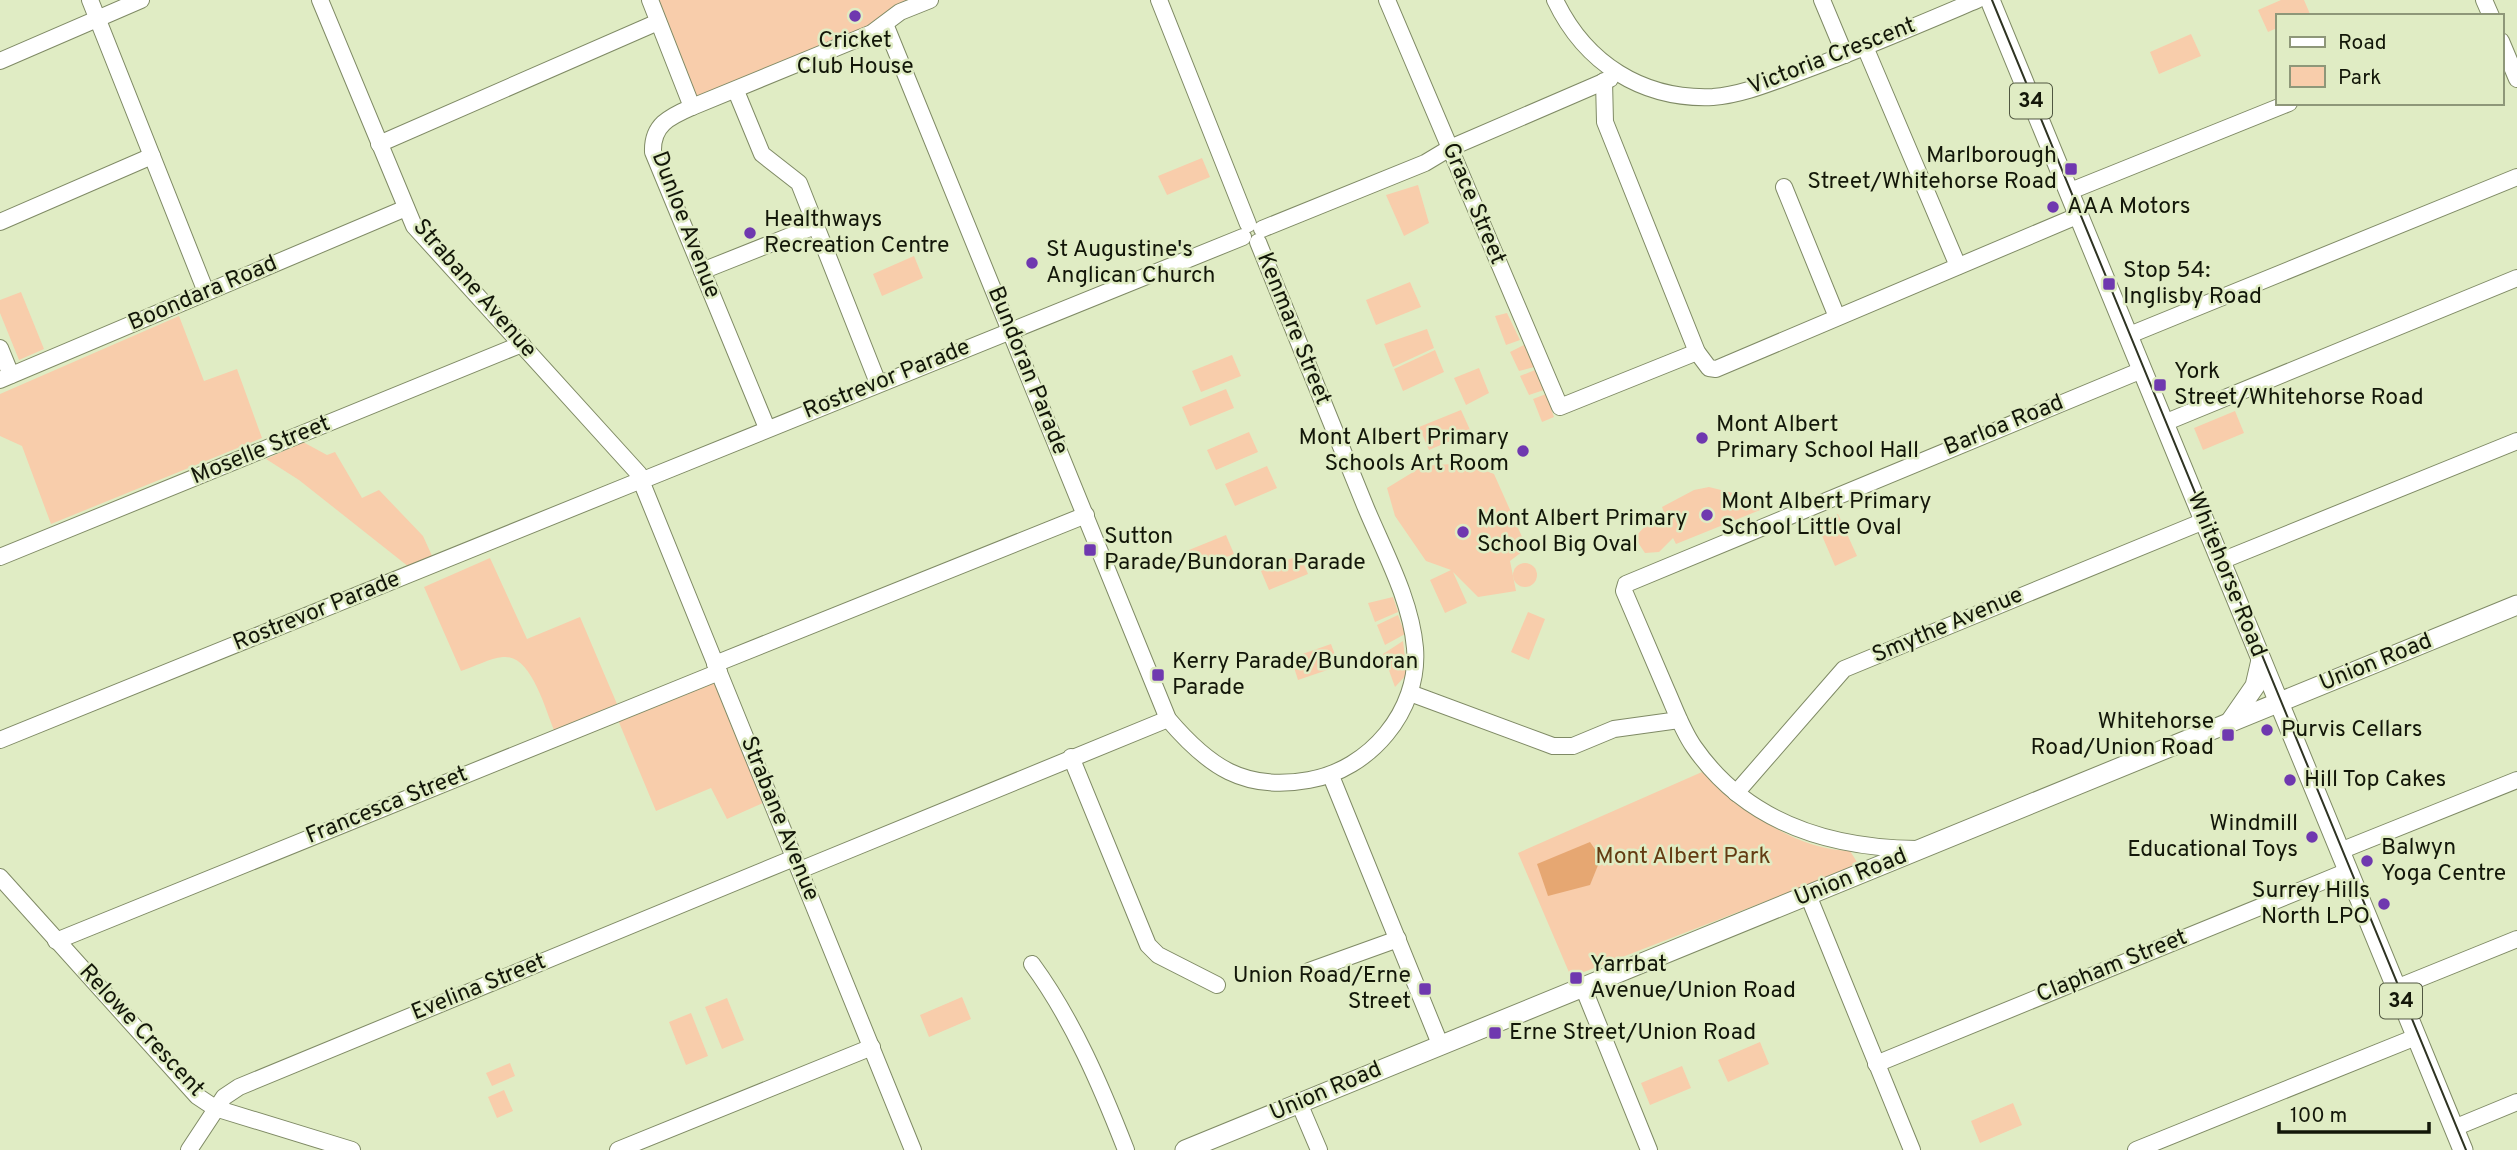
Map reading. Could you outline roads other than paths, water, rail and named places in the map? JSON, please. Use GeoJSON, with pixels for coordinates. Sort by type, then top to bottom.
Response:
{"type":"FeatureCollection","features":[{"type":"Feature","properties":{"kind":"main road","name":"Whitehorse Road"},"geometry":{"type":"LineString","coordinates":[[1990,0],[2463,1150]]}},
{"type":"Feature","properties":{"kind":"main road","name":"Union Road"},"geometry":{"type":"LineString","coordinates":[[1185,1150],[2517,605]]}},
{"type":"Feature","properties":{"kind":"main road"},"geometry":{"type":"LineString","coordinates":[[2229,722],[2255,686],[2261,660]]}},
{"type":"Feature","properties":{"kind":"street"},"geometry":{"type":"LineString","coordinates":[[90,0],[206,292]]}},
{"type":"Feature","properties":{"kind":"street"},"geometry":{"type":"LineString","coordinates":[[0,61],[141,0]]}},
{"type":"Feature","properties":{"kind":"street","name":"Strabane Avenue"},"geometry":{"type":"LineString","coordinates":[[320,0],[414,226],[522,344],[641,481],[913,1150]]}},
{"type":"Feature","properties":{"kind":"street"},"geometry":{"type":"LineString","coordinates":[[650,0],[692,107]]}},
{"type":"Feature","properties":{"kind":"street","name":"Dunloe Avenue"},"geometry":{"type":"LineString","coordinates":[[767,428],[653,152],[653,136],[666,118],[872,33],[900,12],[930,0]]}},
{"type":"Feature","properties":{"kind":"street","name":"Kenmare Street"},"geometry":{"type":"LineString","coordinates":[[1159,0],[1398,587],[1415,649],[1410,693]]}},
{"type":"Feature","properties":{"kind":"street","name":"Grace Street"},"geometry":{"type":"LineString","coordinates":[[1387,0],[1560,407],[1697,352]]}},
{"type":"Feature","properties":{"kind":"street","name":"Victoria Crescent"},"geometry":{"type":"LineString","coordinates":[[1555,0],[1610,78],[1672,94],[1713,97],[1758,87],[1866,47],[1977,0]]}},
{"type":"Feature","properties":{"kind":"street"},"geometry":{"type":"LineString","coordinates":[[1822,0],[1845,55]]}},
{"type":"Feature","properties":{"kind":"street"},"geometry":{"type":"LineString","coordinates":[[379,144],[658,22]]}},
{"type":"Feature","properties":{"kind":"street","name":"Bundoran Parade"},"geometry":{"type":"LineString","coordinates":[[885,24],[1168,719]]}},
{"type":"Feature","properties":{"kind":"street"},"geometry":{"type":"LineString","coordinates":[[2503,46],[2517,78]]}},
{"type":"Feature","properties":{"kind":"street"},"geometry":{"type":"LineString","coordinates":[[1866,47],[1958,266]]}},
{"type":"Feature","properties":{"kind":"street"},"geometry":{"type":"LineString","coordinates":[[1610,78],[1605,122],[1697,352],[1702,362],[1716,369],[2077,216]]}},
{"type":"Feature","properties":{"kind":"street","name":"Rostrevor Parade"},"geometry":{"type":"LineString","coordinates":[[0,740],[1425,163],[1450,148],[1610,78]]}},
{"type":"Feature","properties":{"kind":"street"},"geometry":{"type":"LineString","coordinates":[[736,91],[762,153],[799,183],[878,383]]}},
{"type":"Feature","properties":{"kind":"street"},"geometry":{"type":"LineString","coordinates":[[2068,192],[2284,105]]}},
{"type":"Feature","properties":{"kind":"street"},"geometry":{"type":"LineString","coordinates":[[0,222],[152,156]]}},
{"type":"Feature","properties":{"kind":"street"},"geometry":{"type":"LineString","coordinates":[[2127,336],[2517,177]]}},
{"type":"Feature","properties":{"kind":"street"},"geometry":{"type":"LineString","coordinates":[[1784,187],[1837,317]]}},
{"type":"Feature","properties":{"kind":"street","name":"Boondara Road"},"geometry":{"type":"LineString","coordinates":[[6,377],[406,208]]}},
{"type":"Feature","properties":{"kind":"street"},"geometry":{"type":"LineString","coordinates":[[702,271],[816,226]]}},
{"type":"Feature","properties":{"kind":"street"},"geometry":{"type":"LineString","coordinates":[[2164,423],[2517,278]]}},
{"type":"Feature","properties":{"kind":"street","name":"Moselle Street"},"geometry":{"type":"LineString","coordinates":[[0,557],[522,344]]}},
{"type":"Feature","properties":{"kind":"street"},"geometry":{"type":"LineString","coordinates":[[0,348],[6,377]]}},
{"type":"Feature","properties":{"kind":"street","name":"Barloa Road"},"geometry":{"type":"LineString","coordinates":[[1679,720],[1624,591],[1626,584],[2142,369]]}},
{"type":"Feature","properties":{"kind":"street"},"geometry":{"type":"LineString","coordinates":[[2221,561],[2517,441]]}},
{"type":"Feature","properties":{"kind":"street","name":"Francesca Street"},"geometry":{"type":"LineString","coordinates":[[57,941],[1086,515]]}},
{"type":"Feature","properties":{"kind":"street","name":"Smythe Avenue"},"geometry":{"type":"LineString","coordinates":[[1736,793],[1844,669],[2204,521]]}},
{"type":"Feature","properties":{"kind":"street"},"geometry":{"type":"LineString","coordinates":[[1168,719],[1209,762],[1242,778],[1274,784],[1331,776],[1364,756],[1389,733],[1410,693],[1552,746],[1573,746],[1614,729],[1679,720],[1693,746],[1736,793],[1769,817],[1803,833],[1850,844],[1923,849]]}},
{"type":"Feature","properties":{"kind":"street","name":"Evelina Street"},"geometry":{"type":"LineString","coordinates":[[189,1150],[215,1108],[239,1087],[1168,719]]}},
{"type":"Feature","properties":{"kind":"street"},"geometry":{"type":"LineString","coordinates":[[1071,757],[1148,945],[1158,955],[1217,985]]}},
{"type":"Feature","properties":{"kind":"street"},"geometry":{"type":"LineString","coordinates":[[1331,776],[1440,1044]]}},
{"type":"Feature","properties":{"kind":"street"},"geometry":{"type":"LineString","coordinates":[[2340,851],[2517,779]]}},
{"type":"Feature","properties":{"kind":"street"},"geometry":{"type":"LineString","coordinates":[[1850,844],[1858,850],[1860,858],[1854,876]]}},
{"type":"Feature","properties":{"kind":"street","name":"Clapham Street"},"geometry":{"type":"LineString","coordinates":[[1876,1064],[2348,871]]}},
{"type":"Feature","properties":{"kind":"street","name":"Relowe Crescent"},"geometry":{"type":"LineString","coordinates":[[0,877],[197,1096],[215,1108],[352,1150]]}},
{"type":"Feature","properties":{"kind":"street"},"geometry":{"type":"LineString","coordinates":[[1808,895],[1912,1150]]}},
{"type":"Feature","properties":{"kind":"street"},"geometry":{"type":"LineString","coordinates":[[1309,971],[1398,939]]}},
{"type":"Feature","properties":{"kind":"street"},"geometry":{"type":"LineString","coordinates":[[2396,988],[2517,939]]}},
{"type":"Feature","properties":{"kind":"street"},"geometry":{"type":"LineString","coordinates":[[1032,964],[1049,987],[1101,1088],[1126,1150]]}},
{"type":"Feature","properties":{"kind":"street"},"geometry":{"type":"LineString","coordinates":[[1583,987],[1649,1150]]}},
{"type":"Feature","properties":{"kind":"street"},"geometry":{"type":"LineString","coordinates":[[2136,1150],[2416,1037]]}},
{"type":"Feature","properties":{"kind":"street"},"geometry":{"type":"LineString","coordinates":[[618,1150],[872,1047]]}},
{"type":"Feature","properties":{"kind":"street"},"geometry":{"type":"LineString","coordinates":[[2454,1128],[2517,1102]]}},
{"type":"Feature","properties":{"kind":"street"},"geometry":{"type":"LineString","coordinates":[[1299,1103],[1319,1150]]}},
{"type":"Feature","properties":{"kind":"tram line"},"geometry":{"type":"LineString","coordinates":[[1992,0],[2466,1150]]}},
{"type":"Feature","properties":{"kind":"place","name":"Cricket Club House"},"geometry":{"type":"Point","coordinates":[855,16]}},
{"type":"Feature","properties":{"kind":"place","name":"Marlborough Street/Whitehorse Road"},"geometry":{"type":"Point","coordinates":[2071,169]}},
{"type":"Feature","properties":{"kind":"place","name":"AAA Motors"},"geometry":{"type":"Point","coordinates":[2053,207]}},
{"type":"Feature","properties":{"kind":"place","name":"Healthways Recreation Centre"},"geometry":{"type":"Point","coordinates":[750,233]}},
{"type":"Feature","properties":{"kind":"place","name":"St Augustine's Anglican Church"},"geometry":{"type":"Point","coordinates":[1032,263]}},
{"type":"Feature","properties":{"kind":"place","name":"Stop 54: Inglisby Road"},"geometry":{"type":"Point","coordinates":[2109,284]}},
{"type":"Feature","properties":{"kind":"place","name":"York Street/Whitehorse Road"},"geometry":{"type":"Point","coordinates":[2160,385]}},
{"type":"Feature","properties":{"kind":"place","name":"Mont Albert Primary School Hall"},"geometry":{"type":"Point","coordinates":[1702,438]}},
{"type":"Feature","properties":{"kind":"place","name":"Mont Albert Primary Schools Art Room"},"geometry":{"type":"Point","coordinates":[1523,451]}},
{"type":"Feature","properties":{"kind":"place","name":"Mont Albert Primary School Little Oval"},"geometry":{"type":"Point","coordinates":[1707,515]}},
{"type":"Feature","properties":{"kind":"place","name":"Mont Albert Primary School Big Oval"},"geometry":{"type":"Point","coordinates":[1463,532]}},
{"type":"Feature","properties":{"kind":"place","name":"Sutton Parade/Bundoran Parade"},"geometry":{"type":"Point","coordinates":[1090,550]}},
{"type":"Feature","properties":{"kind":"place","name":"Kerry Parade/Bundoran Parade"},"geometry":{"type":"Point","coordinates":[1158,675]}},
{"type":"Feature","properties":{"kind":"place","name":"Purvis Cellars"},"geometry":{"type":"Point","coordinates":[2267,730]}},
{"type":"Feature","properties":{"kind":"place","name":"Whitehorse Road/Union Road"},"geometry":{"type":"Point","coordinates":[2228,735]}},
{"type":"Feature","properties":{"kind":"place","name":"Hill Top Cakes"},"geometry":{"type":"Point","coordinates":[2290,780]}},
{"type":"Feature","properties":{"kind":"place","name":"Windmill Educational Toys"},"geometry":{"type":"Point","coordinates":[2312,837]}},
{"type":"Feature","properties":{"kind":"place","name":"Balwyn Yoga Centre"},"geometry":{"type":"Point","coordinates":[2367,861]}},
{"type":"Feature","properties":{"kind":"place","name":"Surrey Hills North LPO"},"geometry":{"type":"Point","coordinates":[2384,904]}},
{"type":"Feature","properties":{"kind":"place","name":"Yarrbat Avenue/Union Road"},"geometry":{"type":"Point","coordinates":[1576,978]}},
{"type":"Feature","properties":{"kind":"place","name":"Union Road/Erne Street"},"geometry":{"type":"Point","coordinates":[1425,989]}},
{"type":"Feature","properties":{"kind":"place","name":"Erne Street/Union Road"},"geometry":{"type":"Point","coordinates":[1495,1033]}},
{"type":"Feature","properties":{"kind":"park label","name":"Mont Albert Park"},"geometry":{"type":"Point","coordinates":[1683,857]}}]}
